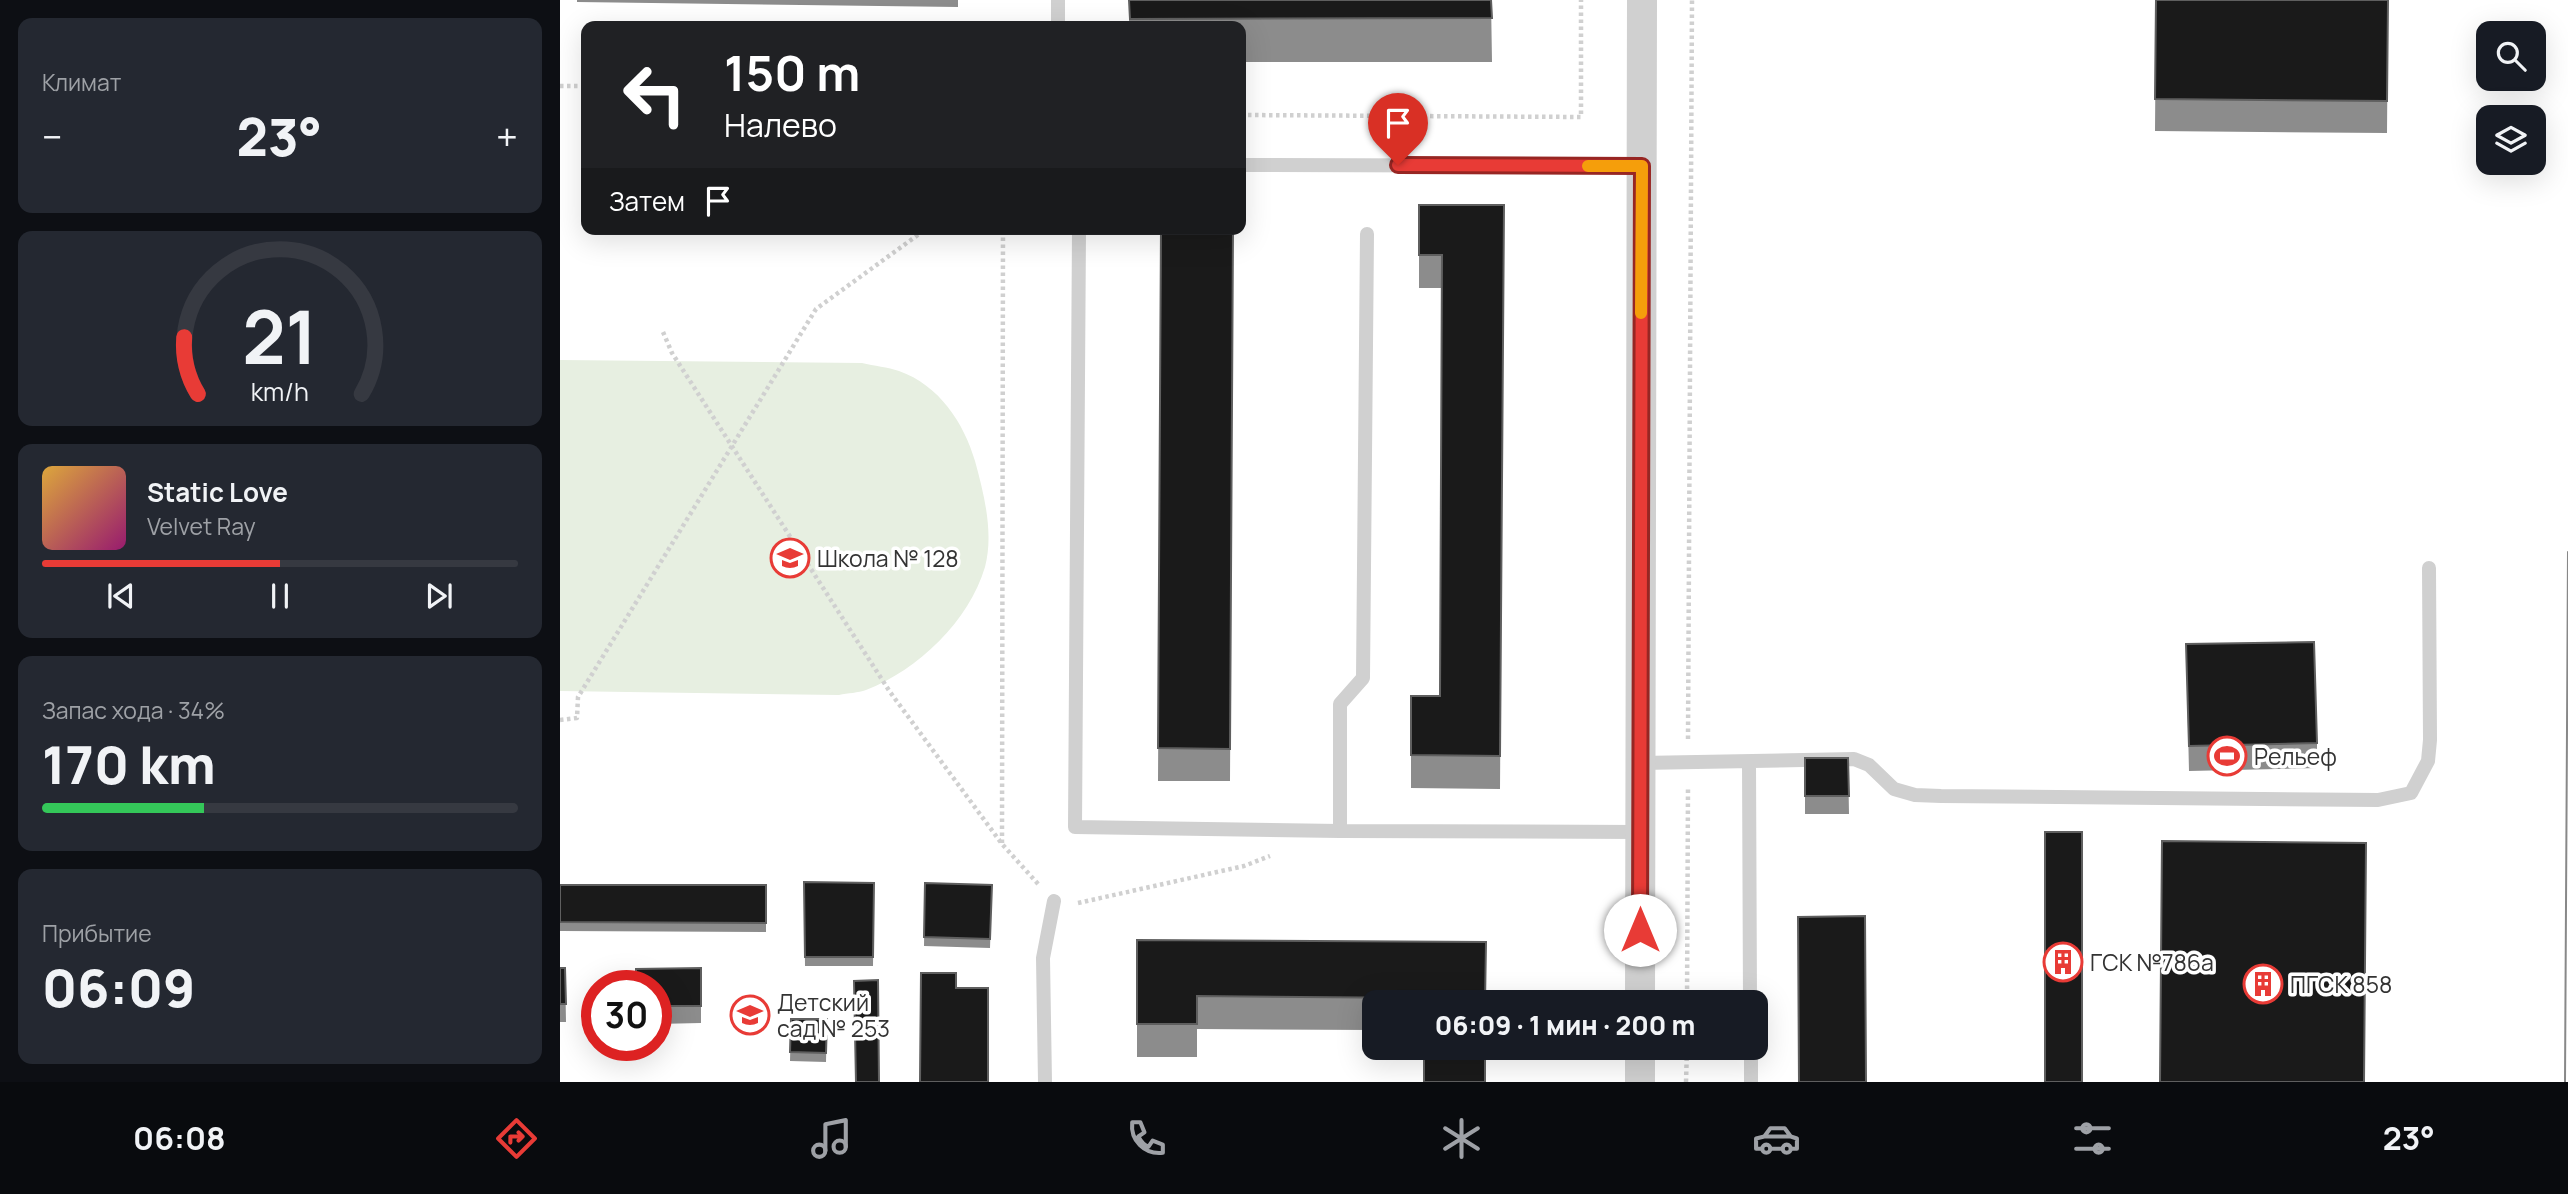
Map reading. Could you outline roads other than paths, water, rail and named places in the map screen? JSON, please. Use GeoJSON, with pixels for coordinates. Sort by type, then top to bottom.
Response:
{"type":"FeatureCollection","features":[{"type":"Feature","properties":{"kind":"street"},"geometry":{"type":"LineString","coordinates":[[1640,990],[1642,0]]}},
{"type":"Feature","properties":{"kind":"street"},"geometry":{"type":"LineString","coordinates":[[1640,1060],[1640,1082]]}},
{"type":"Feature","properties":{"kind":"lane"},"geometry":{"type":"LineString","coordinates":[[1058,0],[1058,21]]}},
{"type":"Feature","properties":{"kind":"lane"},"geometry":{"type":"LineString","coordinates":[[1246,165],[1642,166]]}},
{"type":"Feature","properties":{"kind":"lane"},"geometry":{"type":"LineString","coordinates":[[1340,831],[1340,704],[1363,678],[1367,234]]}},
{"type":"Feature","properties":{"kind":"lane"},"geometry":{"type":"LineString","coordinates":[[1079,235],[1076,827],[1641,832]]}},
{"type":"Feature","properties":{"kind":"lane"},"geometry":{"type":"LineString","coordinates":[[1641,763],[1854,759],[1868,765],[1894,789],[1941,796],[2378,800],[2411,793],[2428,761],[2430,740],[2429,568]]}},
{"type":"Feature","properties":{"kind":"lane"},"geometry":{"type":"LineString","coordinates":[[1749,762],[1750,990]]}},
{"type":"Feature","properties":{"kind":"lane"},"geometry":{"type":"LineString","coordinates":[[1045,1082],[1043,958],[1054,901]]}},
{"type":"Feature","properties":{"kind":"lane"},"geometry":{"type":"LineString","coordinates":[[1751,1060],[1751,1082]]}},
{"type":"Feature","properties":{"kind":"tram line"},"geometry":{"type":"LineString","coordinates":[[2565,1082],[2568,552]]}},
{"type":"Feature","properties":{"kind":"place","name":"Школа № 128"},"geometry":{"type":"Point","coordinates":[790,558]}},
{"type":"Feature","properties":{"kind":"place","name":"Рельеф"},"geometry":{"type":"Point","coordinates":[2227,756]}},
{"type":"Feature","properties":{"kind":"place","name":"ГСК №786а"},"geometry":{"type":"Point","coordinates":[2063,962]}},
{"type":"Feature","properties":{"kind":"place","name":"ПГСК 858"},"geometry":{"type":"Point","coordinates":[2263,984]}},
{"type":"Feature","properties":{"kind":"place","name":"Детский сад № 253"},"geometry":{"type":"Point","coordinates":[750,1015]}}]}
